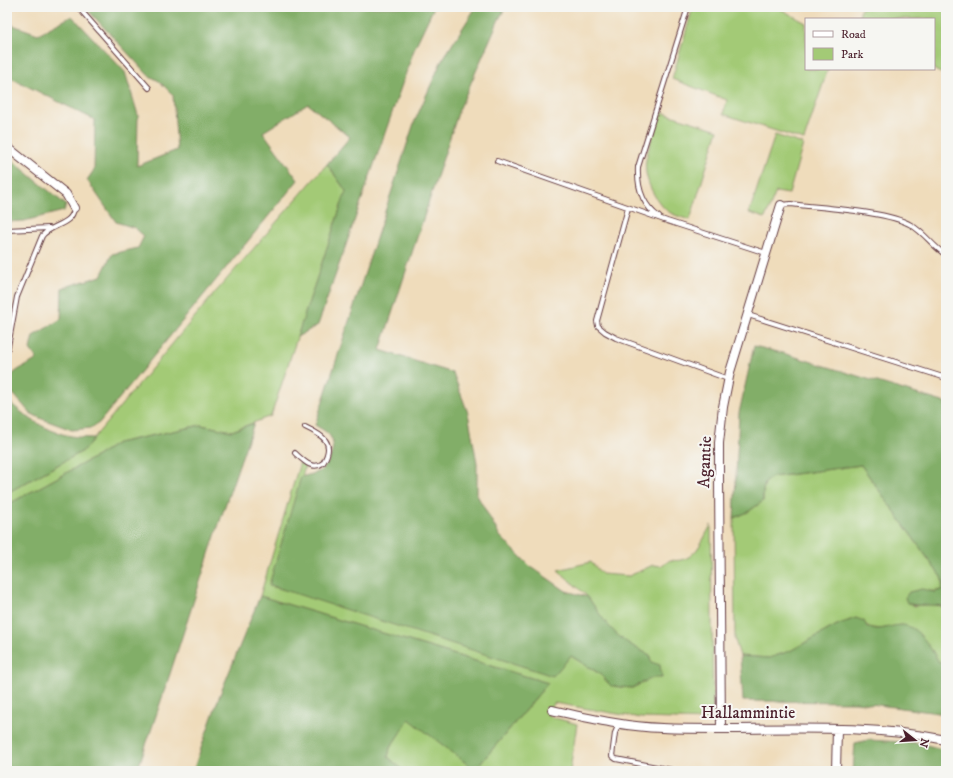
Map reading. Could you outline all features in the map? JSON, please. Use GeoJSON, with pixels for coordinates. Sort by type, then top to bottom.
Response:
{"type":"FeatureCollection","features":[{"type":"Feature","properties":{"kind":"street"},"geometry":{"type":"LineString","coordinates":[[7,147],[66,194],[74,208]]}},
{"type":"Feature","properties":{"kind":"street","name":"Agantie"},"geometry":{"type":"LineString","coordinates":[[721,728],[719,443],[723,407],[728,379],[781,205]]}},
{"type":"Feature","properties":{"kind":"street","name":"Hallammintie"},"geometry":{"type":"LineString","coordinates":[[552,710],[619,724],[662,728],[837,729],[902,733],[946,740]]}},
{"type":"Feature","properties":{"kind":"street"},"geometry":{"type":"LineString","coordinates":[[836,771],[837,729]]}},
{"type":"Feature","properties":{"kind":"lane"},"geometry":{"type":"LineString","coordinates":[[78,7],[148,88]]}},
{"type":"Feature","properties":{"kind":"lane"},"geometry":{"type":"LineString","coordinates":[[667,221],[653,212],[646,204],[639,188],[638,167],[688,7]]}},
{"type":"Feature","properties":{"kind":"lane"},"geometry":{"type":"LineString","coordinates":[[497,161],[628,208],[766,254]]}},
{"type":"Feature","properties":{"kind":"lane"},"geometry":{"type":"LineString","coordinates":[[781,205],[791,204],[878,215],[901,221],[919,231],[946,255]]}},
{"type":"Feature","properties":{"kind":"lane"},"geometry":{"type":"LineString","coordinates":[[7,230],[49,228],[68,220],[72,215],[74,208]]}},
{"type":"Feature","properties":{"kind":"lane"},"geometry":{"type":"LineString","coordinates":[[628,208],[597,320],[598,326],[616,338],[728,379]]}},
{"type":"Feature","properties":{"kind":"lane"},"geometry":{"type":"LineString","coordinates":[[7,352],[17,297],[42,236],[49,228]]}},
{"type":"Feature","properties":{"kind":"lane"},"geometry":{"type":"LineString","coordinates":[[747,314],[946,378]]}},
{"type":"Feature","properties":{"kind":"lane"},"geometry":{"type":"LineString","coordinates":[[295,453],[308,464],[314,466],[323,463],[326,457],[328,448],[325,439],[319,434],[304,427]]}},
{"type":"Feature","properties":{"kind":"lane"},"geometry":{"type":"LineString","coordinates":[[619,724],[614,741],[612,756],[624,762],[677,771]]}},
{"type":"Feature","properties":{"kind":"green space"},"geometry":{"type":"Polygon","coordinates":[[[85,7],[434,7],[415,47],[318,325],[297,337],[346,191],[327,164],[350,137],[308,104],[263,132],[298,180],[99,423],[91,428],[72,430],[30,413],[9,389],[10,377],[16,371],[37,359],[30,349],[33,336],[61,319],[62,288],[101,276],[112,254],[138,248],[144,236],[135,228],[116,222],[87,180],[94,170],[95,120],[7,76],[7,23],[38,34],[72,16],[125,72],[138,115],[137,166],[177,150],[173,95],[159,81],[148,75],[85,7]]]}},
{"type":"Feature","properties":{"kind":"green space"},"geometry":{"type":"Polygon","coordinates":[[[476,7],[506,7],[499,19],[459,110],[380,350],[453,373],[468,413],[477,463],[477,495],[500,536],[530,566],[566,591],[588,597],[607,624],[621,638],[650,655],[651,662],[660,665],[662,678],[652,678],[632,688],[611,686],[600,674],[571,656],[553,676],[269,585],[301,477],[320,471],[329,461],[332,453],[333,444],[331,437],[315,425],[414,123],[441,62],[476,7]]]}},
{"type":"Feature","properties":{"kind":"green space"},"geometry":{"type":"Polygon","coordinates":[[[693,7],[777,7],[805,22],[805,70],[828,70],[804,140],[723,114],[727,100],[672,79],[693,7]]]}},
{"type":"Feature","properties":{"kind":"green space"},"geometry":{"type":"Polygon","coordinates":[[[862,7],[946,7],[946,76],[935,70],[935,18],[858,18],[862,7]]]}},
{"type":"Feature","properties":{"kind":"green space"},"geometry":{"type":"Polygon","coordinates":[[[661,112],[718,130],[690,220],[673,214],[664,208],[656,198],[647,179],[645,166],[646,160],[661,112]]]}},
{"type":"Feature","properties":{"kind":"green space"},"geometry":{"type":"Polygon","coordinates":[[[775,135],[803,144],[789,194],[776,192],[765,218],[749,213],[775,135]]]}},
{"type":"Feature","properties":{"kind":"green space"},"geometry":{"type":"Polygon","coordinates":[[[7,156],[66,205],[64,211],[24,221],[7,222],[7,156]]]}},
{"type":"Feature","properties":{"kind":"green space"},"geometry":{"type":"Polygon","coordinates":[[[327,164],[346,191],[271,416],[232,431],[201,425],[117,443],[97,456],[7,505],[7,493],[83,451],[213,295],[327,164]]]}},
{"type":"Feature","properties":{"kind":"green space"},"geometry":{"type":"Polygon","coordinates":[[[754,346],[786,354],[946,403],[946,613],[942,606],[915,605],[907,603],[905,598],[909,592],[922,589],[934,592],[941,590],[943,583],[941,577],[861,465],[773,477],[765,483],[763,490],[763,501],[748,512],[734,518],[739,413],[754,346]]]}},
{"type":"Feature","properties":{"kind":"green space"},"geometry":{"type":"Polygon","coordinates":[[[7,400],[36,423],[46,428],[68,435],[94,438],[83,451],[7,493],[7,400]]]}},
{"type":"Feature","properties":{"kind":"green space"},"geometry":{"type":"Polygon","coordinates":[[[254,423],[137,771],[7,771],[7,505],[97,456],[117,443],[201,425],[232,431],[254,423]]]}},
{"type":"Feature","properties":{"kind":"green space"},"geometry":{"type":"Polygon","coordinates":[[[300,462],[305,467],[269,586],[571,656],[600,674],[611,686],[632,688],[653,678],[650,655],[630,646],[618,637],[603,620],[588,597],[558,570],[591,562],[602,574],[629,576],[653,565],[662,566],[670,560],[685,559],[696,551],[711,525],[713,712],[709,720],[641,718],[554,703],[548,716],[577,724],[570,771],[404,771],[388,757],[390,748],[409,718],[475,770],[548,683],[260,596],[300,462]]]}},
{"type":"Feature","properties":{"kind":"green space"},"geometry":{"type":"Polygon","coordinates":[[[861,465],[941,577],[943,583],[941,590],[910,592],[905,598],[914,606],[930,604],[942,606],[946,613],[946,663],[939,663],[932,650],[902,625],[878,629],[862,623],[856,618],[837,625],[790,651],[769,658],[740,656],[735,640],[734,518],[748,512],[763,501],[763,490],[765,483],[773,477],[861,465]]]}},
{"type":"Feature","properties":{"kind":"green space"},"geometry":{"type":"Polygon","coordinates":[[[260,596],[548,683],[475,770],[409,719],[390,748],[388,757],[404,771],[193,771],[219,697],[260,596]]]}},
{"type":"Feature","properties":{"kind":"green space"},"geometry":{"type":"Polygon","coordinates":[[[856,618],[864,621],[867,627],[876,629],[900,625],[907,626],[923,638],[939,662],[946,663],[946,714],[856,702],[743,701],[740,656],[769,658],[790,651],[837,625],[856,618]]]}},
{"type":"Feature","properties":{"kind":"green space"},"geometry":{"type":"Polygon","coordinates":[[[869,740],[919,743],[946,750],[946,771],[853,771],[855,743],[869,740]]]}}]}
